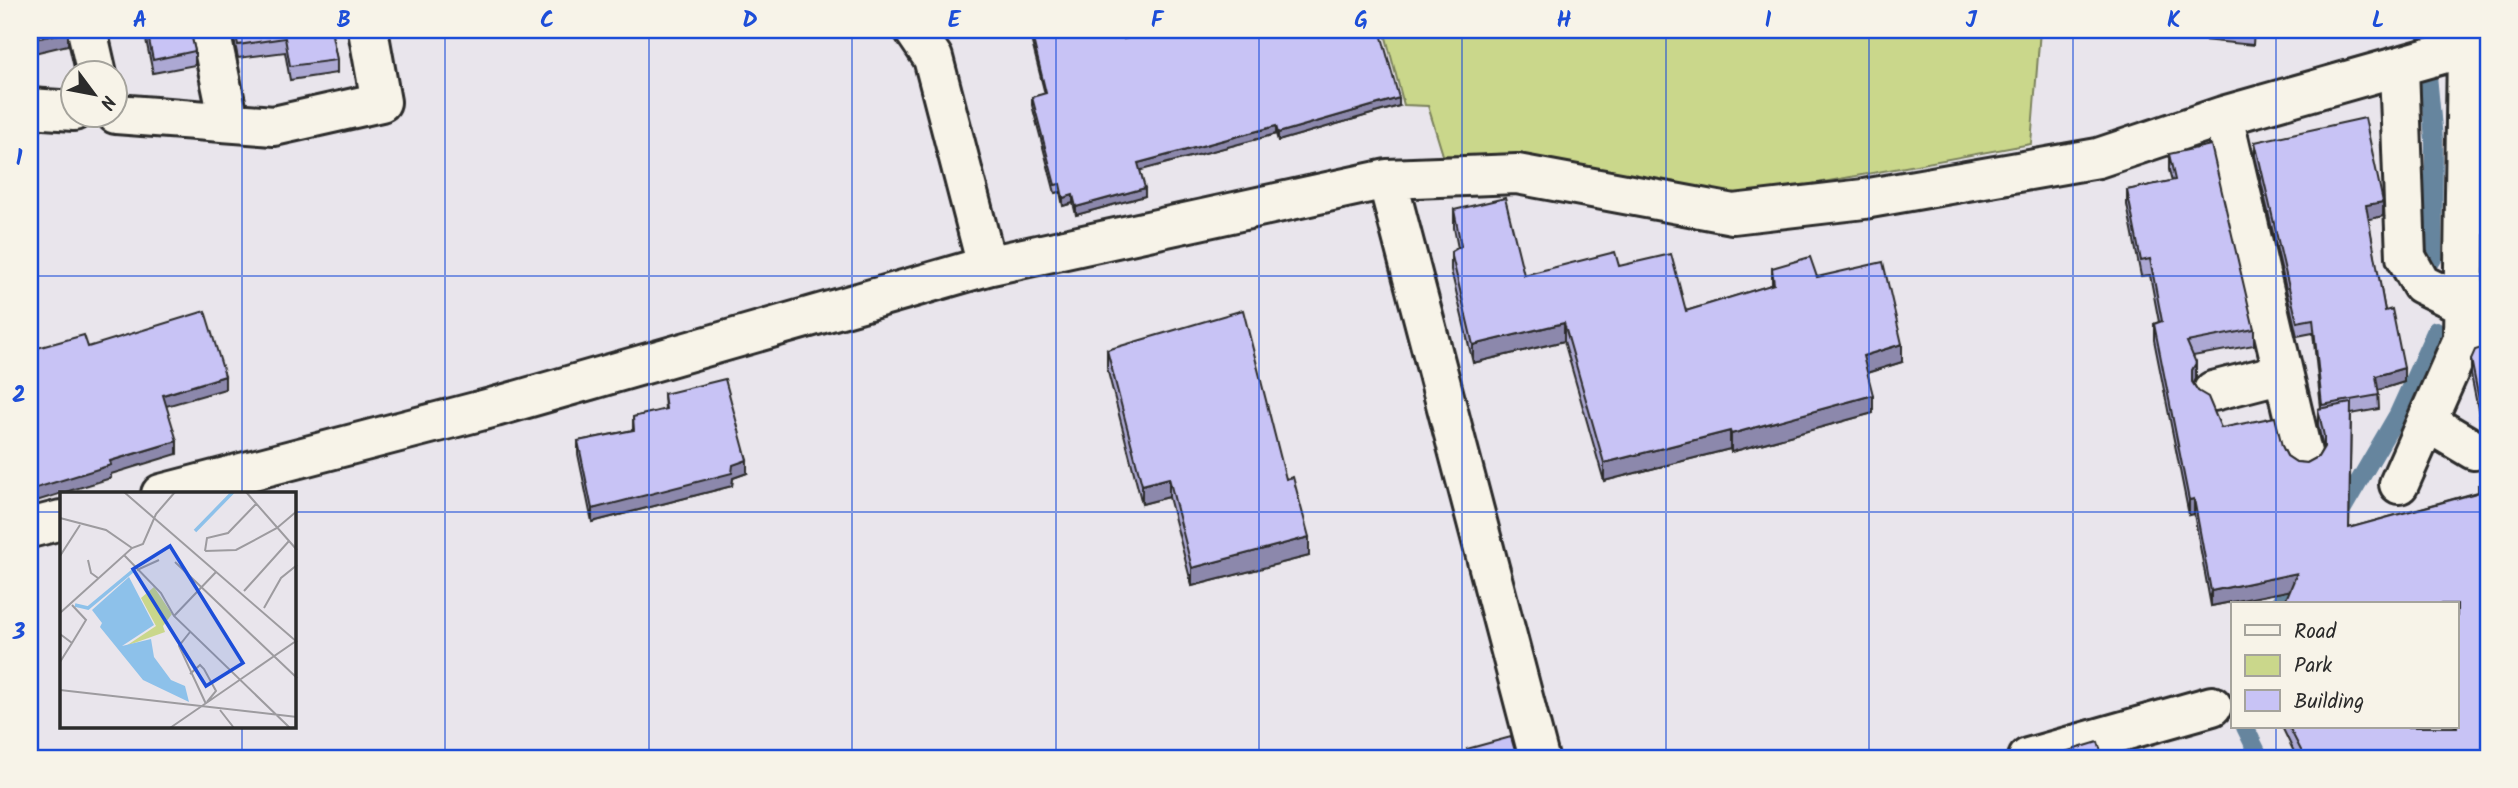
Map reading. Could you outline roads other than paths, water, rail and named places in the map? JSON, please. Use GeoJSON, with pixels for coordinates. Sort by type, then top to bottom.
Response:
{"type":"FeatureCollection","features":[{"type":"Feature","properties":{"kind":"street"},"geometry":{"type":"LineString","coordinates":[[87,30],[94,60]]}},
{"type":"Feature","properties":{"kind":"street"},"geometry":{"type":"LineString","coordinates":[[210,30],[229,122]]}},
{"type":"Feature","properties":{"kind":"street"},"geometry":{"type":"LineString","coordinates":[[130,115],[274,126],[381,102],[368,30]]}},
{"type":"Feature","properties":{"kind":"street"},"geometry":{"type":"LineString","coordinates":[[914,30],[933,58],[987,266]]}},
{"type":"Feature","properties":{"kind":"street"},"geometry":{"type":"LineString","coordinates":[[169,492],[495,407],[987,266],[1387,179],[1517,174],[1733,214],[1864,199],[2098,158],[2223,116],[2478,45],[2463,339],[2399,484]]}},
{"type":"Feature","properties":{"kind":"street"},"geometry":{"type":"LineString","coordinates":[[2399,68],[2406,257],[2421,284],[2464,305]]}},
{"type":"Feature","properties":{"kind":"street"},"geometry":{"type":"LineString","coordinates":[[30,108],[60,110]]}},
{"type":"Feature","properties":{"kind":"street"},"geometry":{"type":"LineString","coordinates":[[2223,116],[2303,457]]}},
{"type":"Feature","properties":{"kind":"street"},"geometry":{"type":"LineString","coordinates":[[1387,179],[1539,758]]}},
{"type":"Feature","properties":{"kind":"street"},"geometry":{"type":"LineString","coordinates":[[2213,391],[2283,373]]}},
{"type":"Feature","properties":{"kind":"street"},"geometry":{"type":"LineString","coordinates":[[2427,422],[2474,450]]}},
{"type":"Feature","properties":{"kind":"street"},"geometry":{"type":"LineString","coordinates":[[30,528],[60,520]]}},
{"type":"Feature","properties":{"kind":"street"},"geometry":{"type":"LineString","coordinates":[[2028,758],[2212,706]]}},
{"type":"Feature","properties":{"kind":"waterway"},"geometry":{"type":"LineString","coordinates":[[2428,75],[2434,139],[2433,259]]}},
{"type":"Feature","properties":{"kind":"waterway"},"geometry":{"type":"LineString","coordinates":[[2477,233],[2488,269]]}},
{"type":"Feature","properties":{"kind":"waterway"},"geometry":{"type":"LineString","coordinates":[[2338,517],[2398,414],[2436,330]]}},
{"type":"Feature","properties":{"kind":"waterway"},"geometry":{"type":"LineString","coordinates":[[2280,602],[2301,573]]}},
{"type":"Feature","properties":{"kind":"waterway"},"geometry":{"type":"LineString","coordinates":[[2245,728],[2260,758]]}}]}
